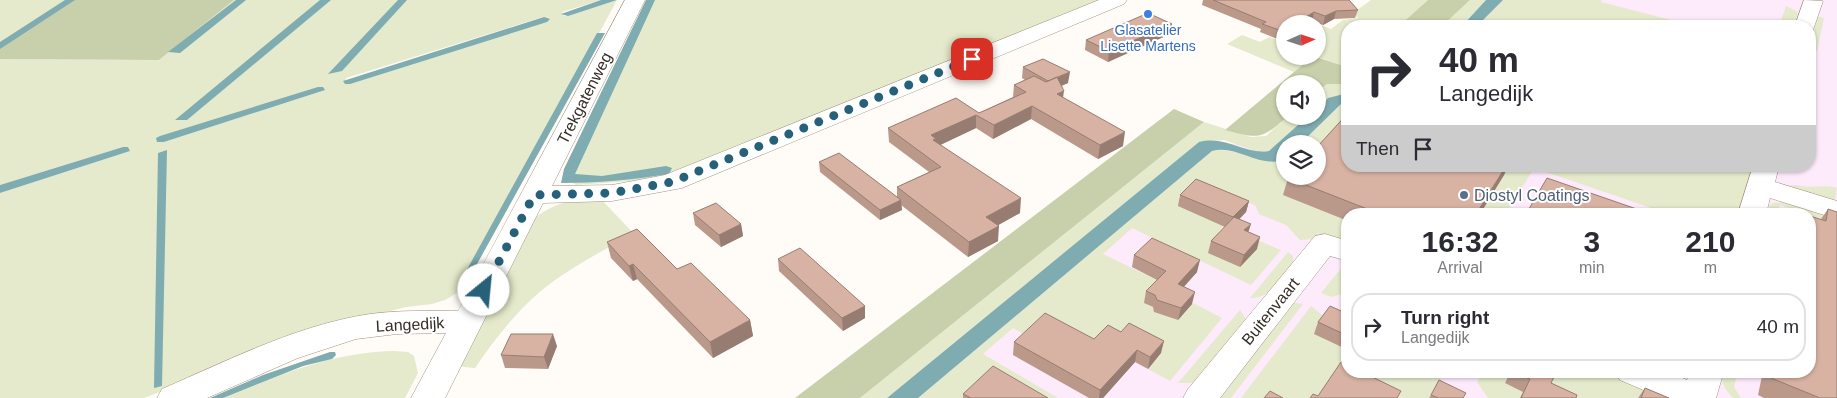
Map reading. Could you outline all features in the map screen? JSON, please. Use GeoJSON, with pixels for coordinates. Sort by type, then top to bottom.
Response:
{"type":"FeatureCollection","features":[{"type":"Feature","properties":{"kind":"street","name":"Trekgatenweg"},"geometry":{"type":"LineString","coordinates":[[534,195],[635,0]]}},
{"type":"Feature","properties":{"kind":"street"},"geometry":{"type":"LineString","coordinates":[[534,195],[612,193],[672,182],[1117,0]]}},
{"type":"Feature","properties":{"kind":"street"},"geometry":{"type":"LineString","coordinates":[[1808,20],[1813,1]]}},
{"type":"Feature","properties":{"kind":"street"},"geometry":{"type":"LineString","coordinates":[[1754,208],[1763,176],[1837,210]]}},
{"type":"Feature","properties":{"kind":"street","name":"Langedijk"},"geometry":{"type":"LineString","coordinates":[[174,398],[301,344],[336,332],[358,327],[400,323],[467,322],[534,195]]}},
{"type":"Feature","properties":{"kind":"street","name":"Buitenvaart"},"geometry":{"type":"LineString","coordinates":[[1200,398],[1325,243],[1341,249]]}},
{"type":"Feature","properties":{"kind":"street"},"geometry":{"type":"LineString","coordinates":[[428,398],[467,322]]}},
{"type":"Feature","properties":{"kind":"street"},"geometry":{"type":"LineString","coordinates":[[1649,378],[1698,398],[1705,378]]}},
{"type":"Feature","properties":{"kind":"shaded area"},"geometry":{"type":"Polygon","coordinates":[[[1496,0],[1837,0],[1837,398],[907,398],[1209,143],[1276,146],[1276,185],[1326,185],[1326,135],[1299,135],[1312,125],[1326,125],[1326,115],[1341,103],[1341,172],[1816,172],[1816,20],[1474,20],[1496,0]]]}},
{"type":"Feature","properties":{"kind":"green space"},"geometry":{"type":"Polygon","coordinates":[[[0,0],[71,0],[0,46],[0,0]]]}},
{"type":"Feature","properties":{"kind":"green space"},"geometry":{"type":"Polygon","coordinates":[[[71,0],[234,0],[159,60],[0,59],[0,46],[71,0]]]}},
{"type":"Feature","properties":{"kind":"green space"},"geometry":{"type":"Polygon","coordinates":[[[234,0],[601,0],[562,12],[564,16],[617,0],[460,291],[445,300],[432,304],[406,307],[330,326],[144,398],[0,398],[0,193],[130,151],[128,147],[123,147],[0,185],[0,59],[159,60],[234,0]],[[543,17],[346,78],[345,84],[549,20],[543,17]],[[325,90],[157,142],[164,142],[325,90]]]}},
{"type":"Feature","properties":{"kind":"green space"},"geometry":{"type":"Polygon","coordinates":[[[654,0],[1104,0],[682,171],[646,180],[576,185],[569,180],[654,0]]]}},
{"type":"Feature","properties":{"kind":"green space"},"geometry":{"type":"Polygon","coordinates":[[[1371,0],[1428,0],[1406,20],[1343,20],[1358,18],[1353,13],[1371,0]]]}},
{"type":"Feature","properties":{"kind":"green space"},"geometry":{"type":"Polygon","coordinates":[[[1428,0],[1470,0],[1448,20],[1406,20],[1428,0]]]}},
{"type":"Feature","properties":{"kind":"green space"},"geometry":{"type":"Polygon","coordinates":[[[1470,0],[1486,0],[1468,20],[1448,20],[1470,0]]]}},
{"type":"Feature","properties":{"kind":"green space"},"geometry":{"type":"Polygon","coordinates":[[[1503,0],[1602,0],[1601,2],[1671,20],[1483,20],[1503,0]]]}},
{"type":"Feature","properties":{"kind":"green space"},"geometry":{"type":"Polygon","coordinates":[[[1786,6],[1798,12],[1796,20],[1781,20],[1786,6]]]}},
{"type":"Feature","properties":{"kind":"green space"},"geometry":{"type":"Polygon","coordinates":[[[1817,16],[1824,18],[1816,51],[1817,16]]]}},
{"type":"Feature","properties":{"kind":"green space"},"geometry":{"type":"Polygon","coordinates":[[[1341,22],[1341,65],[1326,60],[1326,27],[1331,29],[1341,22]]]}},
{"type":"Feature","properties":{"kind":"green space"},"geometry":{"type":"Polygon","coordinates":[[[1242,35],[1260,42],[1269,37],[1276,40],[1276,64],[1227,44],[1242,35]]]}},
{"type":"Feature","properties":{"kind":"green space"},"geometry":{"type":"Polygon","coordinates":[[[1326,60],[1341,65],[1341,84],[1327,84],[1326,75],[1290,75],[1302,65],[1326,65],[1326,60]]]}},
{"type":"Feature","properties":{"kind":"green space"},"geometry":{"type":"Polygon","coordinates":[[[1277,65],[1302,65],[1294,72],[1277,65]]]}},
{"type":"Feature","properties":{"kind":"green space"},"geometry":{"type":"Polygon","coordinates":[[[1333,82],[1341,83],[1341,96],[1326,100],[1326,85],[1333,82]]]}},
{"type":"Feature","properties":{"kind":"green space"},"geometry":{"type":"Polygon","coordinates":[[[1276,87],[1276,125],[1278,125],[1272,130],[1260,135],[1246,135],[1225,130],[1276,87]]]}},
{"type":"Feature","properties":{"kind":"green space"},"geometry":{"type":"Polygon","coordinates":[[[1341,104],[1341,172],[1532,172],[1510,208],[1341,208],[1341,243],[1318,233],[1315,239],[1300,240],[1286,225],[1259,214],[1255,205],[1194,181],[1178,197],[1224,226],[1218,232],[1225,236],[1247,236],[1281,250],[1251,285],[1132,228],[1103,254],[1163,283],[1144,303],[1154,308],[1154,312],[1178,320],[1193,303],[1222,318],[1170,381],[1148,369],[1161,354],[1104,352],[1065,348],[1029,337],[1013,328],[983,354],[1058,398],[918,398],[1212,151],[1229,151],[1275,161],[1276,185],[1326,185],[1326,135],[1309,135],[1319,125],[1326,125],[1326,119],[1341,104]]]}},
{"type":"Feature","properties":{"kind":"green space"},"geometry":{"type":"Polygon","coordinates":[[[1174,109],[1204,122],[860,398],[795,398],[1174,109]]]}},
{"type":"Feature","properties":{"kind":"green space"},"geometry":{"type":"Polygon","coordinates":[[[1204,122],[1251,137],[1266,136],[1278,125],[1298,125],[1287,135],[1276,135],[1276,145],[1269,151],[1255,151],[1224,140],[1199,142],[887,398],[860,398],[1204,122]]]}},
{"type":"Feature","properties":{"kind":"green space"},"geometry":{"type":"Polygon","coordinates":[[[1546,172],[1751,172],[1741,208],[1651,208],[1546,172]]]}},
{"type":"Feature","properties":{"kind":"green space"},"geometry":{"type":"Polygon","coordinates":[[[1786,186],[1837,188],[1834,205],[1786,186]]]}},
{"type":"Feature","properties":{"kind":"green space"},"geometry":{"type":"Polygon","coordinates":[[[600,198],[634,234],[569,270],[534,297],[488,349],[475,368],[463,367],[459,364],[535,218],[543,212],[566,202],[600,198]]]}},
{"type":"Feature","properties":{"kind":"green space"},"geometry":{"type":"Polygon","coordinates":[[[1786,202],[1808,208],[1789,208],[1780,205],[1779,208],[1769,208],[1772,203],[1786,202]]]}},
{"type":"Feature","properties":{"kind":"green space"},"geometry":{"type":"Polygon","coordinates":[[[1816,210],[1837,216],[1837,224],[1816,217],[1816,210]]]}},
{"type":"Feature","properties":{"kind":"green space"},"geometry":{"type":"Polygon","coordinates":[[[1288,252],[1293,256],[1293,263],[1280,280],[1264,295],[1250,298],[1288,252]]]}},
{"type":"Feature","properties":{"kind":"green space"},"geometry":{"type":"Polygon","coordinates":[[[1341,268],[1341,294],[1332,297],[1321,293],[1341,268]]]}},
{"type":"Feature","properties":{"kind":"green space"},"geometry":{"type":"Polygon","coordinates":[[[1291,304],[1303,304],[1231,398],[1215,398],[1291,304]]]}},
{"type":"Feature","properties":{"kind":"green space"},"geometry":{"type":"Polygon","coordinates":[[[1311,306],[1326,318],[1341,341],[1341,378],[1441,378],[1430,398],[1241,398],[1311,306]]]}},
{"type":"Feature","properties":{"kind":"green space"},"geometry":{"type":"Polygon","coordinates":[[[1240,310],[1246,319],[1193,383],[1178,383],[1240,310]]]}},
{"type":"Feature","properties":{"kind":"green space"},"geometry":{"type":"Polygon","coordinates":[[[371,352],[408,352],[414,356],[418,373],[405,398],[223,398],[286,373],[328,360],[371,352]]]}},
{"type":"Feature","properties":{"kind":"green space"},"geometry":{"type":"Polygon","coordinates":[[[1479,378],[1618,378],[1665,398],[1488,398],[1477,382],[1479,378]]]}},
{"type":"Feature","properties":{"kind":"green space"},"geometry":{"type":"Polygon","coordinates":[[[1736,378],[1734,387],[1741,398],[1733,398],[1726,389],[1722,379],[1736,378]]]}},
{"type":"Feature","properties":{"kind":"water"},"geometry":{"type":"Polygon","coordinates":[[[65,0],[75,0],[0,49],[0,42],[65,0]]]}},
{"type":"Feature","properties":{"kind":"water"},"geometry":{"type":"Polygon","coordinates":[[[236,0],[246,0],[180,53],[168,52],[236,0]]]}},
{"type":"Feature","properties":{"kind":"water"},"geometry":{"type":"Polygon","coordinates":[[[320,0],[331,0],[187,120],[175,120],[320,0]]]}},
{"type":"Feature","properties":{"kind":"water"},"geometry":{"type":"Polygon","coordinates":[[[398,0],[407,0],[342,71],[328,74],[398,0]]]}},
{"type":"Feature","properties":{"kind":"water"},"geometry":{"type":"Polygon","coordinates":[[[601,0],[617,0],[568,16],[561,14],[601,0]]]}},
{"type":"Feature","properties":{"kind":"water"},"geometry":{"type":"Polygon","coordinates":[[[646,0],[655,0],[575,174],[602,176],[666,166],[672,168],[669,174],[655,176],[601,182],[561,183],[564,169],[646,0]]]}},
{"type":"Feature","properties":{"kind":"water"},"geometry":{"type":"Polygon","coordinates":[[[1486,0],[1503,0],[1483,20],[1468,20],[1486,0]]]}},
{"type":"Feature","properties":{"kind":"water"},"geometry":{"type":"Polygon","coordinates":[[[544,17],[550,19],[547,22],[350,84],[345,84],[343,81],[544,17]]]}},
{"type":"Feature","properties":{"kind":"water"},"geometry":{"type":"Polygon","coordinates":[[[597,33],[605,33],[472,273],[464,275],[597,33]]]}},
{"type":"Feature","properties":{"kind":"water"},"geometry":{"type":"Polygon","coordinates":[[[323,87],[325,90],[164,142],[157,142],[156,138],[160,136],[323,87]]]}},
{"type":"Feature","properties":{"kind":"water"},"geometry":{"type":"Polygon","coordinates":[[[1341,95],[1341,104],[1326,119],[1326,100],[1341,95]]]}},
{"type":"Feature","properties":{"kind":"water"},"geometry":{"type":"Polygon","coordinates":[[[1298,125],[1319,125],[1309,135],[1287,135],[1298,125]]]}},
{"type":"Feature","properties":{"kind":"water"},"geometry":{"type":"Polygon","coordinates":[[[1218,141],[1251,150],[1269,151],[1276,145],[1276,162],[1256,159],[1230,151],[1212,151],[918,398],[887,398],[1199,142],[1218,141]]]}},
{"type":"Feature","properties":{"kind":"water"},"geometry":{"type":"Polygon","coordinates":[[[128,147],[130,151],[0,193],[0,185],[128,147]]]}},
{"type":"Feature","properties":{"kind":"water"},"geometry":{"type":"Polygon","coordinates":[[[167,150],[162,386],[154,388],[158,153],[167,150]]]}},
{"type":"Feature","properties":{"kind":"water"},"geometry":{"type":"Polygon","coordinates":[[[330,352],[335,352],[336,355],[332,359],[303,366],[223,398],[210,398],[263,375],[330,352]]]}},
{"type":"Feature","properties":{"kind":"building"},"geometry":{"type":"Polygon","coordinates":[[[1213,0],[1349,0],[1358,10],[1336,11],[1326,16],[1314,12],[1309,15],[1276,15],[1276,29],[1262,24],[1266,22],[1213,0]]]}},
{"type":"Feature","properties":{"kind":"building"},"geometry":{"type":"Polygon","coordinates":[[[1148,13],[1172,24],[1109,51],[1086,40],[1148,13]]]}},
{"type":"Feature","properties":{"kind":"building"},"geometry":{"type":"Polygon","coordinates":[[[1043,59],[1070,72],[1048,81],[1023,67],[1043,59]]]}},
{"type":"Feature","properties":{"kind":"building"},"geometry":{"type":"Polygon","coordinates":[[[1034,76],[1046,82],[1057,77],[1064,91],[1057,94],[1125,132],[1100,145],[1032,106],[994,125],[976,115],[931,135],[936,139],[933,140],[1021,198],[986,217],[999,226],[969,242],[897,187],[941,167],[888,128],[956,98],[979,113],[1026,92],[1014,85],[1034,76]]]}},
{"type":"Feature","properties":{"kind":"building"},"geometry":{"type":"Polygon","coordinates":[[[1341,121],[1341,172],[1502,172],[1480,208],[1365,208],[1306,185],[1326,185],[1326,137],[1341,121]]]}},
{"type":"Feature","properties":{"kind":"building"},"geometry":{"type":"Polygon","coordinates":[[[839,153],[901,200],[880,210],[819,162],[839,153]]]}},
{"type":"Feature","properties":{"kind":"building"},"geometry":{"type":"Polygon","coordinates":[[[1547,178],[1634,208],[1530,208],[1547,178]]]}},
{"type":"Feature","properties":{"kind":"building"},"geometry":{"type":"Polygon","coordinates":[[[1196,179],[1249,201],[1233,217],[1180,195],[1196,179]]]}},
{"type":"Feature","properties":{"kind":"building"},"geometry":{"type":"Polygon","coordinates":[[[716,203],[741,224],[719,235],[693,213],[716,203]]]}},
{"type":"Feature","properties":{"kind":"building"},"geometry":{"type":"Polygon","coordinates":[[[1828,209],[1837,212],[1837,398],[1820,398],[1771,378],[1816,378],[1816,218],[1826,221],[1828,209]]]}},
{"type":"Feature","properties":{"kind":"building"},"geometry":{"type":"Polygon","coordinates":[[[1234,217],[1251,224],[1244,230],[1260,237],[1244,255],[1211,241],[1234,217]]]}},
{"type":"Feature","properties":{"kind":"building"},"geometry":{"type":"Polygon","coordinates":[[[637,229],[677,269],[691,263],[750,320],[710,342],[633,264],[629,266],[607,242],[637,229]]]}},
{"type":"Feature","properties":{"kind":"building"},"geometry":{"type":"Polygon","coordinates":[[[1152,238],[1200,260],[1178,284],[1195,292],[1181,308],[1157,300],[1155,295],[1146,291],[1166,271],[1134,255],[1152,238]]]}},
{"type":"Feature","properties":{"kind":"building"},"geometry":{"type":"Polygon","coordinates":[[[800,248],[865,306],[842,318],[778,259],[800,248]]]}},
{"type":"Feature","properties":{"kind":"building"},"geometry":{"type":"Polygon","coordinates":[[[1330,306],[1341,311],[1341,333],[1318,322],[1330,306]]]}},
{"type":"Feature","properties":{"kind":"building"},"geometry":{"type":"Polygon","coordinates":[[[1045,313],[1094,339],[1108,325],[1121,332],[1129,323],[1164,341],[1150,357],[1137,350],[1100,390],[1014,342],[1045,313]]]}},
{"type":"Feature","properties":{"kind":"building"},"geometry":{"type":"Polygon","coordinates":[[[511,334],[553,334],[544,357],[501,355],[511,334]]]}},
{"type":"Feature","properties":{"kind":"building"},"geometry":{"type":"Polygon","coordinates":[[[1341,362],[1341,378],[1374,378],[1401,391],[1397,398],[1310,398],[1313,394],[1318,396],[1341,362]]]}},
{"type":"Feature","properties":{"kind":"building"},"geometry":{"type":"Polygon","coordinates":[[[993,366],[1048,398],[971,398],[963,394],[993,366]]]}},
{"type":"Feature","properties":{"kind":"building"},"geometry":{"type":"Polygon","coordinates":[[[1528,378],[1554,378],[1551,383],[1577,395],[1576,398],[1521,398],[1530,379],[1528,378]]]}},
{"type":"Feature","properties":{"kind":"building"},"geometry":{"type":"Polygon","coordinates":[[[1439,380],[1466,393],[1463,398],[1438,398],[1431,395],[1439,380]]]}},
{"type":"Feature","properties":{"kind":"building"},"geometry":{"type":"Polygon","coordinates":[[[1645,388],[1669,398],[1641,398],[1645,388]]]}},
{"type":"Feature","properties":{"kind":"building"},"geometry":{"type":"Polygon","coordinates":[[[1270,391],[1283,398],[1264,398],[1270,391]]]}},
{"type":"Feature","properties":{"kind":"place","name":"Glasatelier Lisette Martens"},"geometry":{"type":"Point","coordinates":[1148,14]}},
{"type":"Feature","properties":{"kind":"place","name":"Diostyl Coatings"},"geometry":{"type":"Point","coordinates":[1464,195]}},
{"type":"Feature","properties":{"kind":"route"},"geometry":{"type":"LineString","coordinates":[[484,290],[534,195],[612,193],[643,189],[672,182],[972,59]]}}]}
